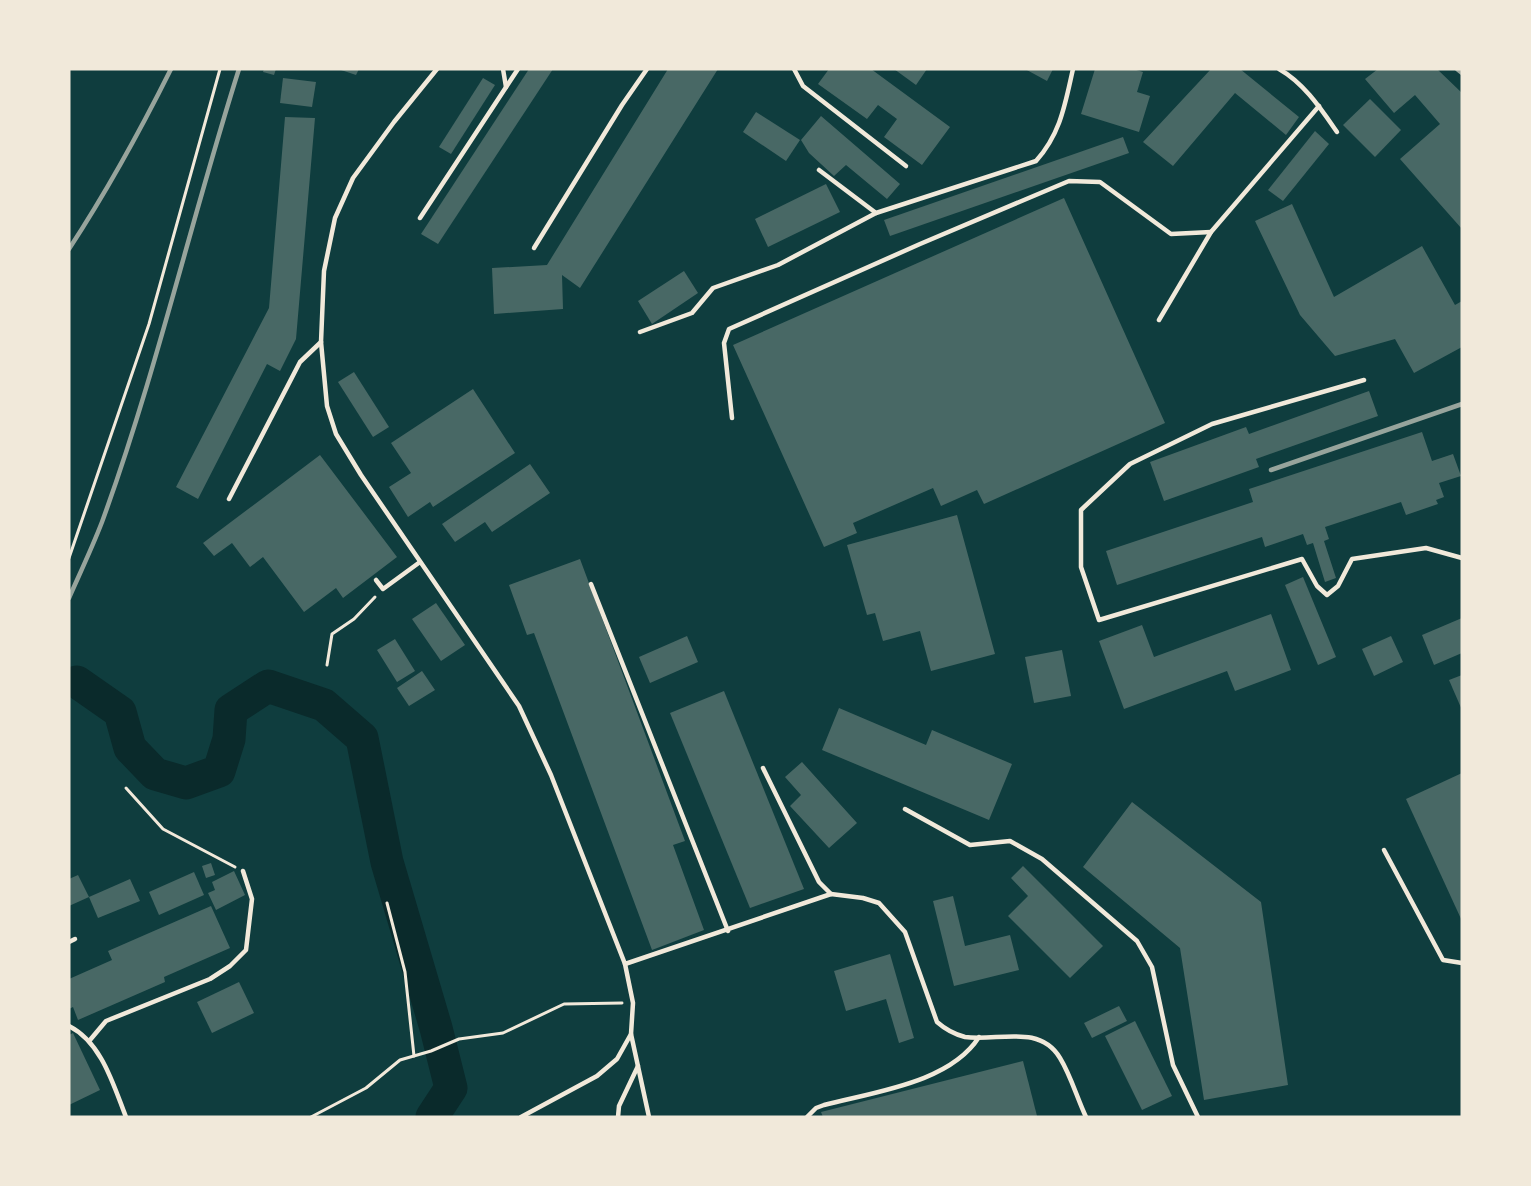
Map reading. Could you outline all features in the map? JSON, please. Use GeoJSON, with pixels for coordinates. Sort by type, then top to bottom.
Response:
{"type":"FeatureCollection","features":[{"type":"Feature","properties":{"kind":"lane"},"geometry":{"type":"LineString","coordinates":[[437,69],[353,178],[335,218],[324,271],[321,342],[327,406],[336,434],[519,706],[551,775],[625,964],[633,1003],[631,1034],[649,1117]]}},
{"type":"Feature","properties":{"kind":"lane"},"geometry":{"type":"LineString","coordinates":[[502,69],[506,87]]}},
{"type":"Feature","properties":{"kind":"lane"},"geometry":{"type":"LineString","coordinates":[[420,218],[518,69]]}},
{"type":"Feature","properties":{"kind":"lane"},"geometry":{"type":"LineString","coordinates":[[534,248],[622,105],[647,69]]}},
{"type":"Feature","properties":{"kind":"lane"},"geometry":{"type":"LineString","coordinates":[[794,69],[803,86],[906,166]]}},
{"type":"Feature","properties":{"kind":"lane"},"geometry":{"type":"LineString","coordinates":[[640,332],[692,313],[713,288],[778,265],[876,213],[1036,161],[1048,147],[1059,127],[1073,69]]}},
{"type":"Feature","properties":{"kind":"lane"},"geometry":{"type":"LineString","coordinates":[[1279,69],[1290,76],[1319,106],[1337,132]]}},
{"type":"Feature","properties":{"kind":"lane"},"geometry":{"type":"LineString","coordinates":[[1159,320],[1211,232],[1319,106]]}},
{"type":"Feature","properties":{"kind":"lane"},"geometry":{"type":"LineString","coordinates":[[819,170],[876,213]]}},
{"type":"Feature","properties":{"kind":"lane"},"geometry":{"type":"LineString","coordinates":[[732,418],[724,343],[729,329],[1069,181],[1100,182],[1171,234],[1211,232]]}},
{"type":"Feature","properties":{"kind":"lane"},"geometry":{"type":"LineString","coordinates":[[229,499],[300,362],[321,342]]}},
{"type":"Feature","properties":{"kind":"lane"},"geometry":{"type":"LineString","coordinates":[[1364,380],[1212,424],[1130,464],[1081,510],[1081,567],[1099,620],[1302,559],[1317,586],[1327,595],[1338,586],[1352,559],[1426,548],[1462,558]]}},
{"type":"Feature","properties":{"kind":"lane"},"geometry":{"type":"LineString","coordinates":[[376,579],[383,589],[420,562]]}},
{"type":"Feature","properties":{"kind":"lane"},"geometry":{"type":"LineString","coordinates":[[591,584],[728,931]]}},
{"type":"Feature","properties":{"kind":"lane"},"geometry":{"type":"LineString","coordinates":[[763,768],[819,882],[831,894]]}},
{"type":"Feature","properties":{"kind":"lane"},"geometry":{"type":"LineString","coordinates":[[905,809],[970,845],[1010,841],[1042,859],[1137,941],[1152,967],[1173,1065],[1198,1117]]}},
{"type":"Feature","properties":{"kind":"lane"},"geometry":{"type":"LineString","coordinates":[[1384,850],[1443,960],[1462,963]]}},
{"type":"Feature","properties":{"kind":"lane"},"geometry":{"type":"LineString","coordinates":[[90,1040],[106,1021],[210,980],[230,966],[246,950],[252,899],[243,871]]}},
{"type":"Feature","properties":{"kind":"lane"},"geometry":{"type":"LineString","coordinates":[[625,964],[728,931],[831,894],[863,898],[879,903],[905,932],[937,1022],[948,1031],[966,1037],[1021,1035],[1042,1041],[1059,1056],[1086,1117]]}},
{"type":"Feature","properties":{"kind":"lane"},"geometry":{"type":"LineString","coordinates":[[69,942],[75,939]]}},
{"type":"Feature","properties":{"kind":"lane"},"geometry":{"type":"LineString","coordinates":[[69,1026],[90,1040],[106,1068],[126,1117]]}},
{"type":"Feature","properties":{"kind":"lane"},"geometry":{"type":"LineString","coordinates":[[521,1117],[597,1076],[617,1059],[631,1034]]}},
{"type":"Feature","properties":{"kind":"lane"},"geometry":{"type":"LineString","coordinates":[[807,1117],[816,1108],[824,1105],[923,1078],[971,1049],[979,1037]]}},
{"type":"Feature","properties":{"kind":"lane"},"geometry":{"type":"LineString","coordinates":[[618,1117],[619,1106],[638,1066]]}},
{"type":"Feature","properties":{"kind":"path"},"geometry":{"type":"LineString","coordinates":[[69,558],[150,324],[220,69]]}},
{"type":"Feature","properties":{"kind":"path"},"geometry":{"type":"LineString","coordinates":[[327,665],[332,634],[354,619],[383,589]]}},
{"type":"Feature","properties":{"kind":"path"},"geometry":{"type":"LineString","coordinates":[[126,788],[163,829],[243,871]]}},
{"type":"Feature","properties":{"kind":"path"},"geometry":{"type":"LineString","coordinates":[[387,903],[405,972],[414,1056]]}},
{"type":"Feature","properties":{"kind":"path"},"geometry":{"type":"LineString","coordinates":[[311,1117],[366,1088],[400,1060],[431,1052],[459,1039],[503,1033],[564,1004],[633,1003]]}},
{"type":"Feature","properties":{"kind":"building"},"geometry":{"type":"Polygon","coordinates":[[[264,69],[276,69],[274,75],[263,72],[264,69]]]}},
{"type":"Feature","properties":{"kind":"building"},"geometry":{"type":"Polygon","coordinates":[[[338,69],[359,69],[356,75],[338,69]]]}},
{"type":"Feature","properties":{"kind":"building"},"geometry":{"type":"Polygon","coordinates":[[[529,69],[553,69],[438,244],[421,234],[529,69]]]}},
{"type":"Feature","properties":{"kind":"building"},"geometry":{"type":"Polygon","coordinates":[[[668,69],[718,69],[580,288],[562,275],[563,309],[494,314],[492,268],[547,265],[668,69]]]}},
{"type":"Feature","properties":{"kind":"building"},"geometry":{"type":"Polygon","coordinates":[[[829,69],[871,69],[950,127],[922,165],[884,137],[897,119],[878,105],[867,119],[818,84],[829,69]]]}},
{"type":"Feature","properties":{"kind":"building"},"geometry":{"type":"Polygon","coordinates":[[[894,69],[927,69],[916,85],[894,69]]]}},
{"type":"Feature","properties":{"kind":"building"},"geometry":{"type":"Polygon","coordinates":[[[1025,69],[1053,69],[1047,81],[1025,69]]]}},
{"type":"Feature","properties":{"kind":"building"},"geometry":{"type":"Polygon","coordinates":[[[1095,69],[1133,69],[1143,72],[1137,92],[1150,96],[1139,132],[1081,114],[1095,69]]]}},
{"type":"Feature","properties":{"kind":"building"},"geometry":{"type":"Polygon","coordinates":[[[1211,69],[1240,69],[1299,117],[1286,135],[1235,93],[1173,166],[1143,142],[1211,69]]]}},
{"type":"Feature","properties":{"kind":"building"},"geometry":{"type":"Polygon","coordinates":[[[1378,69],[1437,69],[1462,93],[1462,229],[1400,159],[1440,124],[1415,95],[1394,113],[1365,79],[1378,69]]]}},
{"type":"Feature","properties":{"kind":"building"},"geometry":{"type":"Polygon","coordinates":[[[283,78],[316,82],[312,107],[280,103],[283,78]]]}},
{"type":"Feature","properties":{"kind":"building"},"geometry":{"type":"Polygon","coordinates":[[[483,78],[495,85],[451,154],[439,147],[483,78]]]}},
{"type":"Feature","properties":{"kind":"building"},"geometry":{"type":"Polygon","coordinates":[[[1370,99],[1401,130],[1375,157],[1343,125],[1370,99]]]}},
{"type":"Feature","properties":{"kind":"building"},"geometry":{"type":"Polygon","coordinates":[[[756,112],[800,140],[786,161],[743,132],[756,112]]]}},
{"type":"Feature","properties":{"kind":"building"},"geometry":{"type":"Polygon","coordinates":[[[821,116],[900,184],[887,199],[846,165],[834,176],[809,153],[801,140],[821,116]]]}},
{"type":"Feature","properties":{"kind":"building"},"geometry":{"type":"Polygon","coordinates":[[[285,117],[315,118],[296,339],[280,371],[267,364],[198,499],[176,487],[269,308],[285,117]]]}},
{"type":"Feature","properties":{"kind":"building"},"geometry":{"type":"Polygon","coordinates":[[[1315,131],[1329,144],[1283,201],[1268,190],[1315,131]]]}},
{"type":"Feature","properties":{"kind":"building"},"geometry":{"type":"Polygon","coordinates":[[[1123,137],[1129,153],[890,236],[884,220],[1123,137]]]}},
{"type":"Feature","properties":{"kind":"building"},"geometry":{"type":"Polygon","coordinates":[[[826,184],[840,212],[768,247],[755,219],[826,184]]]}},
{"type":"Feature","properties":{"kind":"building"},"geometry":{"type":"Polygon","coordinates":[[[1064,198],[1165,423],[984,504],[977,490],[941,506],[933,488],[853,523],[857,533],[824,547],[733,345],[1064,198]]]}},
{"type":"Feature","properties":{"kind":"building"},"geometry":{"type":"Polygon","coordinates":[[[1292,204],[1334,297],[1422,246],[1455,305],[1462,301],[1462,347],[1414,373],[1395,339],[1335,356],[1300,315],[1255,221],[1292,204]]]}},
{"type":"Feature","properties":{"kind":"building"},"geometry":{"type":"Polygon","coordinates":[[[684,271],[698,293],[652,324],[638,301],[684,271]]]}},
{"type":"Feature","properties":{"kind":"building"},"geometry":{"type":"Polygon","coordinates":[[[354,372],[389,427],[373,437],[338,382],[354,372]]]}},
{"type":"Feature","properties":{"kind":"building"},"geometry":{"type":"Polygon","coordinates":[[[473,389],[515,453],[433,507],[430,502],[408,517],[389,487],[411,473],[391,443],[473,389]]]}},
{"type":"Feature","properties":{"kind":"building"},"geometry":{"type":"Polygon","coordinates":[[[1369,391],[1378,416],[1256,459],[1259,467],[1164,501],[1150,462],[1246,427],[1249,434],[1369,391]]]}},
{"type":"Feature","properties":{"kind":"building"},"geometry":{"type":"Polygon","coordinates":[[[1422,432],[1432,461],[1453,454],[1461,476],[1439,483],[1444,497],[1436,500],[1438,504],[1406,515],[1401,502],[1325,527],[1329,539],[1324,541],[1336,578],[1325,582],[1313,543],[1307,545],[1303,534],[1265,547],[1262,537],[1117,585],[1106,551],[1253,502],[1249,489],[1422,432]]]}},
{"type":"Feature","properties":{"kind":"building"},"geometry":{"type":"Polygon","coordinates":[[[320,455],[397,557],[343,598],[336,588],[304,612],[263,557],[250,567],[232,543],[214,556],[203,543],[320,455]]]}},
{"type":"Feature","properties":{"kind":"building"},"geometry":{"type":"Polygon","coordinates":[[[530,464],[550,493],[492,532],[485,522],[455,542],[442,524],[530,464]]]}},
{"type":"Feature","properties":{"kind":"building"},"geometry":{"type":"Polygon","coordinates":[[[957,515],[995,654],[931,671],[920,631],[883,641],[875,613],[867,615],[847,545],[957,515]]]}},
{"type":"Feature","properties":{"kind":"building"},"geometry":{"type":"Polygon","coordinates":[[[580,559],[685,841],[673,845],[704,930],[652,950],[534,633],[527,635],[509,585],[580,559]]]}},
{"type":"Feature","properties":{"kind":"building"},"geometry":{"type":"Polygon","coordinates":[[[1303,577],[1336,657],[1318,665],[1285,585],[1303,577]]]}},
{"type":"Feature","properties":{"kind":"building"},"geometry":{"type":"Polygon","coordinates":[[[436,603],[465,645],[441,661],[412,619],[436,603]]]}},
{"type":"Feature","properties":{"kind":"building"},"geometry":{"type":"Polygon","coordinates":[[[1271,614],[1291,670],[1235,691],[1227,671],[1124,709],[1099,641],[1142,625],[1154,657],[1271,614]]]}},
{"type":"Feature","properties":{"kind":"building"},"geometry":{"type":"Polygon","coordinates":[[[1462,618],[1462,653],[1434,665],[1422,635],[1462,618]]]}},
{"type":"Feature","properties":{"kind":"building"},"geometry":{"type":"Polygon","coordinates":[[[687,636],[698,662],[650,683],[639,657],[687,636]]]}},
{"type":"Feature","properties":{"kind":"building"},"geometry":{"type":"Polygon","coordinates":[[[1391,636],[1403,662],[1374,676],[1362,649],[1391,636]]]}},
{"type":"Feature","properties":{"kind":"building"},"geometry":{"type":"Polygon","coordinates":[[[395,639],[415,671],[397,682],[377,650],[395,639]]]}},
{"type":"Feature","properties":{"kind":"building"},"geometry":{"type":"Polygon","coordinates":[[[1062,650],[1071,696],[1034,703],[1025,657],[1062,650]]]}},
{"type":"Feature","properties":{"kind":"building"},"geometry":{"type":"Polygon","coordinates":[[[422,671],[435,690],[409,706],[397,688],[422,671]]]}},
{"type":"Feature","properties":{"kind":"building"},"geometry":{"type":"Polygon","coordinates":[[[1462,675],[1462,710],[1449,680],[1462,675]]]}},
{"type":"Feature","properties":{"kind":"building"},"geometry":{"type":"Polygon","coordinates":[[[724,691],[804,889],[750,908],[670,713],[724,691]]]}},
{"type":"Feature","properties":{"kind":"building"},"geometry":{"type":"Polygon","coordinates":[[[839,708],[926,745],[932,730],[1012,764],[989,820],[822,750],[839,708]]]}},
{"type":"Feature","properties":{"kind":"building"},"geometry":{"type":"Polygon","coordinates":[[[802,762],[857,823],[829,848],[790,806],[801,795],[785,777],[802,762]]]}},
{"type":"Feature","properties":{"kind":"building"},"geometry":{"type":"Polygon","coordinates":[[[1462,773],[1462,921],[1406,799],[1462,773]]]}},
{"type":"Feature","properties":{"kind":"building"},"geometry":{"type":"Polygon","coordinates":[[[1132,802],[1261,902],[1288,1085],[1204,1100],[1180,948],[1083,867],[1132,802]]]}},
{"type":"Feature","properties":{"kind":"building"},"geometry":{"type":"Polygon","coordinates":[[[211,863],[215,875],[206,878],[202,866],[211,863]]]}},
{"type":"Feature","properties":{"kind":"building"},"geometry":{"type":"Polygon","coordinates":[[[1023,866],[1103,946],[1070,978],[1008,916],[1028,896],[1011,878],[1023,866]]]}},
{"type":"Feature","properties":{"kind":"building"},"geometry":{"type":"Polygon","coordinates":[[[234,871],[245,895],[216,910],[208,893],[215,890],[212,882],[234,871]]]}},
{"type":"Feature","properties":{"kind":"building"},"geometry":{"type":"Polygon","coordinates":[[[194,872],[204,895],[159,915],[149,892],[194,872]]]}},
{"type":"Feature","properties":{"kind":"building"},"geometry":{"type":"Polygon","coordinates":[[[78,875],[89,897],[69,906],[69,879],[78,875]]]}},
{"type":"Feature","properties":{"kind":"building"},"geometry":{"type":"Polygon","coordinates":[[[130,879],[140,901],[98,918],[89,897],[130,879]]]}},
{"type":"Feature","properties":{"kind":"building"},"geometry":{"type":"Polygon","coordinates":[[[953,896],[965,946],[1010,935],[1019,970],[954,986],[933,901],[953,896]]]}},
{"type":"Feature","properties":{"kind":"building"},"geometry":{"type":"Polygon","coordinates":[[[211,906],[230,948],[164,977],[165,982],[78,1020],[73,1007],[69,1009],[69,979],[112,960],[108,951],[211,906]]]}},
{"type":"Feature","properties":{"kind":"building"},"geometry":{"type":"Polygon","coordinates":[[[890,954],[914,1038],[899,1043],[886,999],[846,1011],[834,971],[890,954]]]}},
{"type":"Feature","properties":{"kind":"building"},"geometry":{"type":"Polygon","coordinates":[[[239,982],[254,1013],[212,1033],[197,1002],[239,982]]]}},
{"type":"Feature","properties":{"kind":"building"},"geometry":{"type":"Polygon","coordinates":[[[1119,1006],[1127,1021],[1092,1038],[1084,1023],[1119,1006]]]}},
{"type":"Feature","properties":{"kind":"building"},"geometry":{"type":"Polygon","coordinates":[[[1135,1021],[1172,1096],[1142,1110],[1105,1036],[1135,1021]]]}},
{"type":"Feature","properties":{"kind":"building"},"geometry":{"type":"Polygon","coordinates":[[[73,1033],[100,1090],[69,1105],[69,1035],[73,1033]]]}},
{"type":"Feature","properties":{"kind":"building"},"geometry":{"type":"Polygon","coordinates":[[[1023,1061],[1037,1116],[823,1117],[821,1112],[1023,1061]]]}},
{"type":"Feature","properties":{"kind":"waterway"},"geometry":{"type":"LineString","coordinates":[[77,682],[120,712],[130,748],[155,774],[186,783],[219,771],[229,739],[231,710],[268,686],[324,705],[362,738],[387,862],[436,1028],[451,1088],[432,1117]]}},
{"type":"Feature","properties":{"kind":"railway"},"geometry":{"type":"LineString","coordinates":[[69,249],[123,160],[171,69]]}},
{"type":"Feature","properties":{"kind":"railway"},"geometry":{"type":"LineString","coordinates":[[69,598],[98,532],[139,410],[239,69]]}},
{"type":"Feature","properties":{"kind":"railway"},"geometry":{"type":"LineString","coordinates":[[1457,69],[1462,73]]}},
{"type":"Feature","properties":{"kind":"railway"},"geometry":{"type":"LineString","coordinates":[[1271,470],[1462,404]]}}]}
